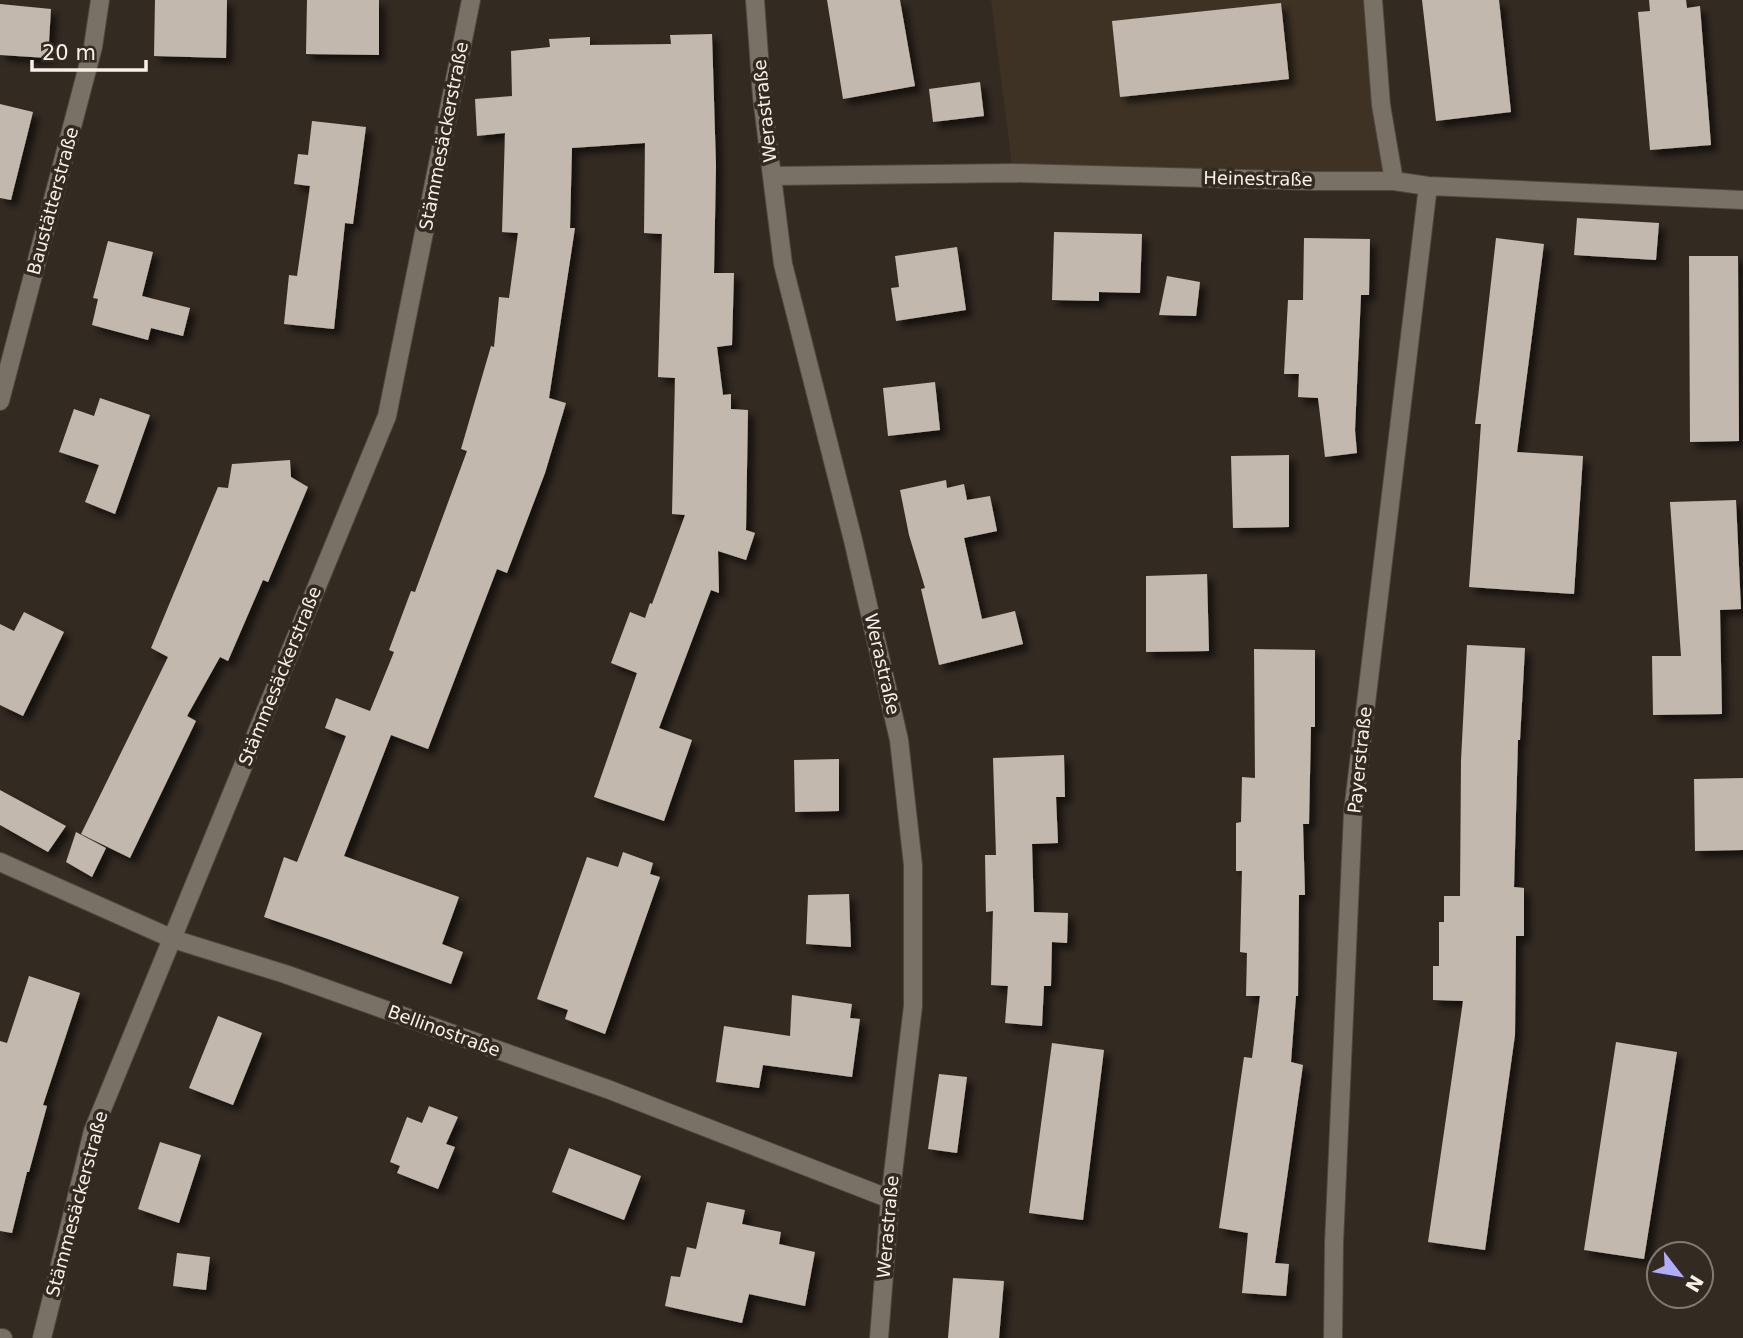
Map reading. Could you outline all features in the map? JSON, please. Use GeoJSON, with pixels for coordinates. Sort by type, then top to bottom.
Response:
{"type":"FeatureCollection","features":[{"type":"Feature","properties":{"kind":"street","name":"Baustätterstraße"},"geometry":{"type":"LineString","coordinates":[[0,401],[93,47],[100,0]]}},
{"type":"Feature","properties":{"kind":"street","name":"Stämmesäckerstraße"},"geometry":{"type":"LineString","coordinates":[[42,1338],[93,1131],[387,416],[471,0]]}},
{"type":"Feature","properties":{"kind":"street","name":"Werastraße"},"geometry":{"type":"LineString","coordinates":[[755,0],[762,97],[783,264],[853,540],[899,740],[913,865],[913,1006],[890,1199],[880,1338]]}},
{"type":"Feature","properties":{"kind":"street"},"geometry":{"type":"LineString","coordinates":[[1373,0],[1381,105],[1394,181]]}},
{"type":"Feature","properties":{"kind":"street","name":"Heinestraße"},"geometry":{"type":"LineString","coordinates":[[772,176],[1007,173],[1394,181],[1428,186],[1743,200]]}},
{"type":"Feature","properties":{"kind":"street","name":"Payerstraße"},"geometry":{"type":"LineString","coordinates":[[1334,1338],[1334,1244],[1353,812],[1428,186]]}},
{"type":"Feature","properties":{"kind":"street","name":"Bellinostraße"},"geometry":{"type":"LineString","coordinates":[[0,862],[173,939],[285,974],[610,1090],[890,1199]]}},
{"type":"Feature","properties":{"kind":"shaded area"},"geometry":{"type":"Polygon","coordinates":[[[991,0],[1373,0],[1394,181],[1013,173],[991,0]]]}},
{"type":"Feature","properties":{"kind":"building"},"geometry":{"type":"Polygon","coordinates":[[[155,0],[227,0],[226,58],[154,56],[155,0]]]}},
{"type":"Feature","properties":{"kind":"building"},"geometry":{"type":"Polygon","coordinates":[[[307,0],[379,0],[379,55],[306,54],[307,0]]]}},
{"type":"Feature","properties":{"kind":"building"},"geometry":{"type":"Polygon","coordinates":[[[827,0],[900,0],[915,86],[843,99],[827,0]]]}},
{"type":"Feature","properties":{"kind":"building"},"geometry":{"type":"Polygon","coordinates":[[[1422,0],[1499,0],[1511,112],[1436,121],[1422,0]]]}},
{"type":"Feature","properties":{"kind":"building"},"geometry":{"type":"Polygon","coordinates":[[[1649,0],[1686,0],[1687,8],[1700,6],[1711,145],[1650,150],[1638,12],[1650,11],[1649,0]]]}},
{"type":"Feature","properties":{"kind":"building"},"geometry":{"type":"Polygon","coordinates":[[[1281,3],[1289,79],[1120,97],[1112,21],[1281,3]]]}},
{"type":"Feature","properties":{"kind":"building"},"geometry":{"type":"Polygon","coordinates":[[[0,4],[51,9],[48,58],[0,55],[0,4]]]}},
{"type":"Feature","properties":{"kind":"building"},"geometry":{"type":"Polygon","coordinates":[[[712,34],[716,166],[714,273],[734,273],[732,345],[717,347],[723,395],[731,394],[731,409],[748,410],[746,530],[755,533],[746,560],[718,551],[719,593],[711,590],[659,728],[692,740],[664,821],[594,797],[637,673],[611,663],[630,612],[645,618],[650,603],[652,604],[685,515],[672,514],[675,378],[658,377],[662,234],[644,233],[645,143],[572,148],[570,228],[575,228],[549,398],[566,403],[545,473],[507,573],[497,569],[428,749],[391,735],[344,856],[459,897],[442,944],[463,952],[451,984],[264,917],[284,857],[297,862],[346,736],[325,728],[336,698],[370,711],[394,652],[389,650],[411,591],[415,592],[467,451],[461,449],[491,346],[494,347],[499,297],[509,298],[518,233],[502,232],[505,133],[477,136],[475,99],[512,96],[511,51],[550,47],[549,39],[590,37],[590,45],[671,44],[670,35],[712,34]]]}},
{"type":"Feature","properties":{"kind":"building"},"geometry":{"type":"Polygon","coordinates":[[[980,82],[984,116],[933,122],[929,89],[980,82]]]}},
{"type":"Feature","properties":{"kind":"building"},"geometry":{"type":"Polygon","coordinates":[[[0,104],[33,112],[11,200],[0,198],[0,104]]]}},
{"type":"Feature","properties":{"kind":"building"},"geometry":{"type":"Polygon","coordinates":[[[312,121],[366,127],[353,224],[345,223],[334,329],[284,324],[289,275],[297,276],[310,186],[294,184],[298,154],[308,155],[312,121]]]}},
{"type":"Feature","properties":{"kind":"building"},"geometry":{"type":"Polygon","coordinates":[[[1577,218],[1659,223],[1656,260],[1574,255],[1577,218]]]}},
{"type":"Feature","properties":{"kind":"building"},"geometry":{"type":"Polygon","coordinates":[[[1054,232],[1142,234],[1140,293],[1099,292],[1099,301],[1052,300],[1054,232]]]}},
{"type":"Feature","properties":{"kind":"building"},"geometry":{"type":"Polygon","coordinates":[[[1304,238],[1370,239],[1369,295],[1361,295],[1355,430],[1357,453],[1325,457],[1318,398],[1298,397],[1299,374],[1284,374],[1288,300],[1303,300],[1304,238]]]}},
{"type":"Feature","properties":{"kind":"building"},"geometry":{"type":"Polygon","coordinates":[[[1496,238],[1544,244],[1517,452],[1583,456],[1574,594],[1469,587],[1481,424],[1475,424],[1496,238]]]}},
{"type":"Feature","properties":{"kind":"building"},"geometry":{"type":"Polygon","coordinates":[[[108,241],[153,252],[142,296],[190,308],[183,336],[151,328],[148,340],[92,325],[98,299],[93,298],[108,241]]]}},
{"type":"Feature","properties":{"kind":"building"},"geometry":{"type":"Polygon","coordinates":[[[957,247],[966,310],[896,321],[891,288],[899,287],[895,256],[957,247]]]}},
{"type":"Feature","properties":{"kind":"building"},"geometry":{"type":"Polygon","coordinates":[[[1689,256],[1738,256],[1739,441],[1690,442],[1689,256]]]}},
{"type":"Feature","properties":{"kind":"building"},"geometry":{"type":"Polygon","coordinates":[[[1167,276],[1200,282],[1196,316],[1159,315],[1167,276]]]}},
{"type":"Feature","properties":{"kind":"building"},"geometry":{"type":"Polygon","coordinates":[[[935,382],[940,430],[888,436],[883,388],[935,382]]]}},
{"type":"Feature","properties":{"kind":"building"},"geometry":{"type":"Polygon","coordinates":[[[100,398],[150,415],[115,514],[85,502],[99,465],[59,452],[74,409],[94,416],[100,398]]]}},
{"type":"Feature","properties":{"kind":"building"},"geometry":{"type":"Polygon","coordinates":[[[1289,455],[1289,527],[1233,528],[1231,456],[1289,455]]]}},
{"type":"Feature","properties":{"kind":"building"},"geometry":{"type":"Polygon","coordinates":[[[290,460],[291,477],[308,487],[268,582],[263,580],[228,661],[220,657],[187,716],[196,721],[130,858],[81,834],[168,657],[151,648],[218,487],[228,488],[232,464],[290,460]]]}},
{"type":"Feature","properties":{"kind":"building"},"geometry":{"type":"Polygon","coordinates":[[[946,480],[947,488],[964,484],[967,500],[990,496],[997,531],[964,538],[982,619],[1015,611],[1023,644],[939,665],[921,589],[925,588],[909,535],[900,490],[946,480]]]}},
{"type":"Feature","properties":{"kind":"building"},"geometry":{"type":"Polygon","coordinates":[[[1736,500],[1741,609],[1720,610],[1722,714],[1653,715],[1652,656],[1681,656],[1670,502],[1736,500]]]}},
{"type":"Feature","properties":{"kind":"building"},"geometry":{"type":"Polygon","coordinates":[[[1207,574],[1209,651],[1146,652],[1146,576],[1207,574]]]}},
{"type":"Feature","properties":{"kind":"building"},"geometry":{"type":"Polygon","coordinates":[[[24,612],[64,632],[23,716],[0,705],[0,624],[14,631],[24,612]]]}},
{"type":"Feature","properties":{"kind":"building"},"geometry":{"type":"Polygon","coordinates":[[[1467,645],[1525,648],[1518,740],[1514,887],[1524,888],[1524,936],[1516,936],[1515,1035],[1485,1250],[1428,1242],[1463,1001],[1433,1000],[1433,966],[1439,966],[1439,922],[1444,922],[1444,896],[1460,896],[1461,760],[1467,645]]]}},
{"type":"Feature","properties":{"kind":"building"},"geometry":{"type":"Polygon","coordinates":[[[1254,649],[1315,650],[1315,727],[1311,727],[1309,824],[1303,824],[1305,895],[1299,895],[1298,996],[1291,1062],[1303,1065],[1275,1263],[1289,1264],[1286,1296],[1242,1293],[1248,1233],[1219,1228],[1244,1057],[1252,1058],[1260,996],[1246,996],[1247,953],[1240,952],[1242,871],[1236,871],[1236,823],[1241,822],[1242,777],[1255,778],[1254,649]]]}},
{"type":"Feature","properties":{"kind":"building"},"geometry":{"type":"Polygon","coordinates":[[[1064,755],[1065,797],[1056,797],[1058,843],[1032,844],[1034,912],[1068,913],[1067,943],[1052,942],[1051,986],[1044,986],[1042,1026],[1005,1023],[1008,986],[991,985],[993,911],[986,912],[985,855],[996,855],[993,758],[1064,755]]]}},
{"type":"Feature","properties":{"kind":"building"},"geometry":{"type":"Polygon","coordinates":[[[839,759],[839,811],[795,812],[794,760],[839,759]]]}},
{"type":"Feature","properties":{"kind":"building"},"geometry":{"type":"Polygon","coordinates":[[[1743,778],[1743,850],[1695,851],[1694,779],[1743,778]]]}},
{"type":"Feature","properties":{"kind":"building"},"geometry":{"type":"Polygon","coordinates":[[[0,790],[66,826],[48,852],[0,825],[0,790]]]}},
{"type":"Feature","properties":{"kind":"building"},"geometry":{"type":"Polygon","coordinates":[[[76,832],[106,848],[92,877],[66,862],[76,832]]]}},
{"type":"Feature","properties":{"kind":"building"},"geometry":{"type":"Polygon","coordinates":[[[623,852],[653,863],[650,874],[660,877],[605,1034],[565,1019],[568,1010],[537,999],[587,857],[618,867],[623,852]]]}},
{"type":"Feature","properties":{"kind":"building"},"geometry":{"type":"Polygon","coordinates":[[[849,894],[851,947],[806,944],[808,895],[849,894]]]}},
{"type":"Feature","properties":{"kind":"building"},"geometry":{"type":"Polygon","coordinates":[[[29,976],[80,993],[43,1105],[47,1106],[12,1233],[0,1231],[0,1041],[7,1043],[29,976]]]}},
{"type":"Feature","properties":{"kind":"building"},"geometry":{"type":"Polygon","coordinates":[[[792,995],[852,1004],[850,1018],[860,1019],[852,1077],[763,1065],[759,1088],[716,1082],[724,1026],[790,1036],[792,995]]]}},
{"type":"Feature","properties":{"kind":"building"},"geometry":{"type":"Polygon","coordinates":[[[218,1016],[262,1033],[233,1105],[189,1088],[218,1016]]]}},
{"type":"Feature","properties":{"kind":"building"},"geometry":{"type":"Polygon","coordinates":[[[1616,1042],[1677,1052],[1644,1259],[1584,1250],[1616,1042]]]}},
{"type":"Feature","properties":{"kind":"building"},"geometry":{"type":"Polygon","coordinates":[[[1052,1043],[1104,1050],[1083,1220],[1029,1213],[1052,1043]]]}},
{"type":"Feature","properties":{"kind":"building"},"geometry":{"type":"Polygon","coordinates":[[[939,1074],[967,1077],[957,1153],[928,1149],[939,1074]]]}},
{"type":"Feature","properties":{"kind":"building"},"geometry":{"type":"Polygon","coordinates":[[[429,1106],[458,1117],[446,1144],[455,1147],[438,1189],[397,1173],[400,1166],[390,1162],[407,1117],[422,1123],[429,1106]]]}},
{"type":"Feature","properties":{"kind":"building"},"geometry":{"type":"Polygon","coordinates":[[[160,1142],[201,1155],[179,1223],[138,1209],[160,1142]]]}},
{"type":"Feature","properties":{"kind":"building"},"geometry":{"type":"Polygon","coordinates":[[[569,1148],[641,1176],[624,1220],[552,1192],[569,1148]]]}},
{"type":"Feature","properties":{"kind":"building"},"geometry":{"type":"Polygon","coordinates":[[[707,1202],[745,1210],[742,1224],[781,1232],[779,1244],[815,1252],[805,1306],[749,1294],[742,1323],[665,1306],[671,1276],[680,1277],[687,1247],[696,1249],[707,1202]]]}},
{"type":"Feature","properties":{"kind":"building"},"geometry":{"type":"Polygon","coordinates":[[[177,1253],[210,1257],[206,1290],[173,1286],[177,1253]]]}},
{"type":"Feature","properties":{"kind":"building"},"geometry":{"type":"Polygon","coordinates":[[[953,1278],[1004,1281],[999,1338],[948,1338],[953,1278]]]}}]}
